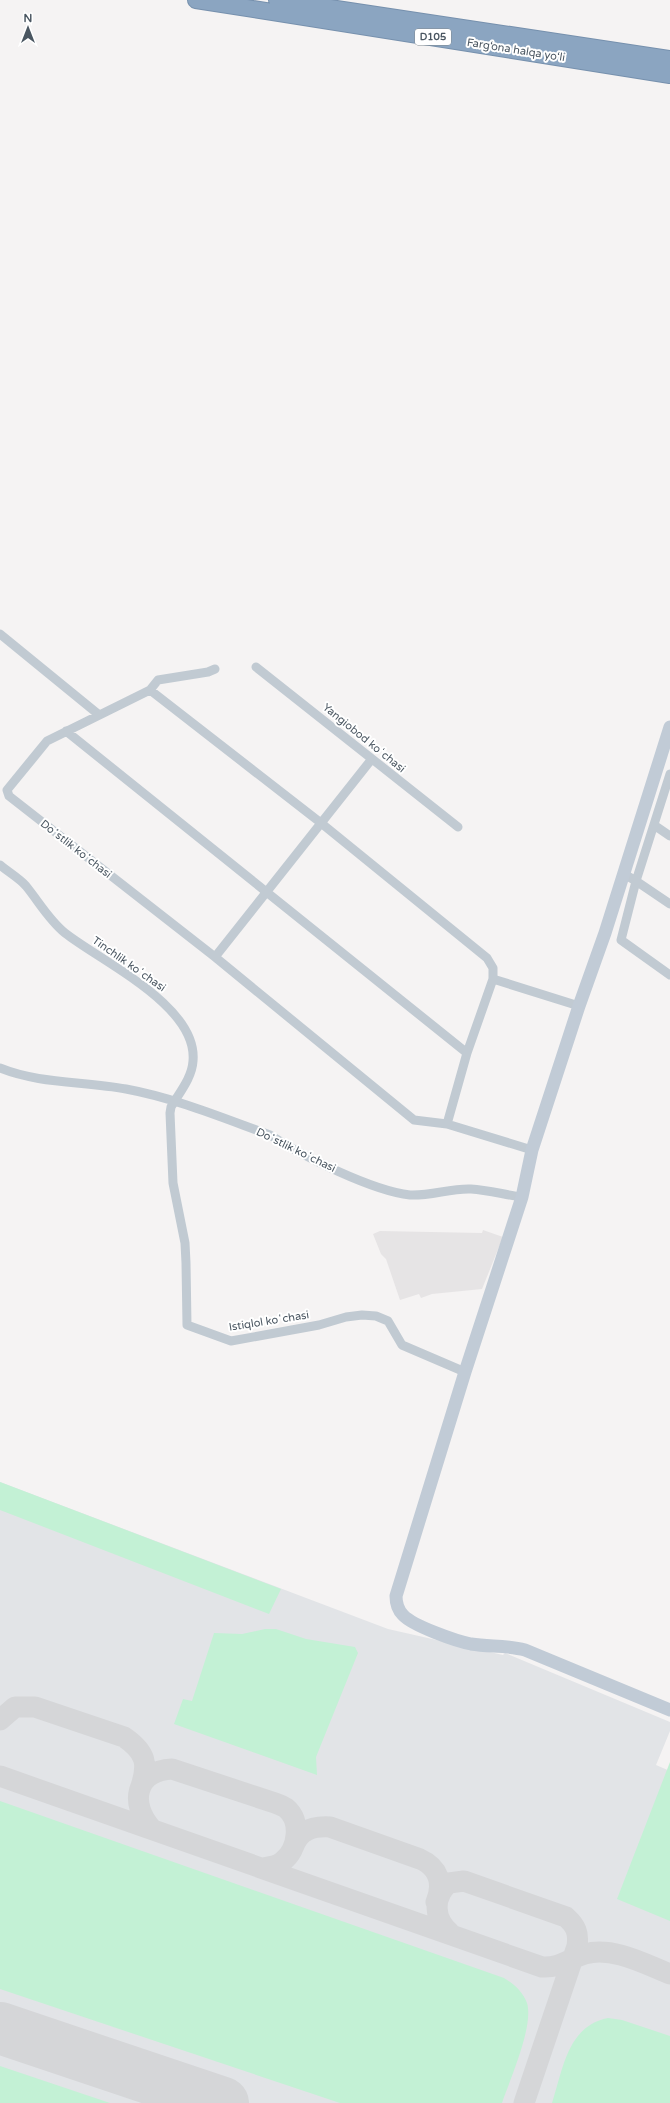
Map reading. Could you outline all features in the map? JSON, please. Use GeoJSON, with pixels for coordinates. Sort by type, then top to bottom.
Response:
{"type":"FeatureCollection","features":[{"type":"Feature","properties":{"kind":"highway","name":"Farg‘ona halqa yo‘li"},"geometry":{"type":"LineString","coordinates":[[196,0],[670,75]]}},
{"type":"Feature","properties":{"kind":"highway","name":"Farg‘ona halqa yo‘li"},"geometry":{"type":"LineString","coordinates":[[278,0],[670,59]]}},
{"type":"Feature","properties":{"kind":"street"},"geometry":{"type":"LineString","coordinates":[[0,634],[98,714]]}},
{"type":"Feature","properties":{"kind":"street","name":"Yangiobod koʻchasi"},"geometry":{"type":"LineString","coordinates":[[256,666],[371,760],[458,827]]}},
{"type":"Feature","properties":{"kind":"street","name":"Doʻstlik koʻchasi"},"geometry":{"type":"LineString","coordinates":[[215,669],[208,672],[158,680],[150,690],[58,734],[47,741],[9,787],[7,793],[215,957],[414,1120],[447,1124],[532,1150]]}},
{"type":"Feature","properties":{"kind":"street"},"geometry":{"type":"LineString","coordinates":[[150,690],[321,823],[487,958],[493,968],[493,979],[467,1053],[447,1124]]}},
{"type":"Feature","properties":{"kind":"street"},"geometry":{"type":"LineString","coordinates":[[670,728],[624,874],[532,1150],[522,1197],[397,1587],[396,1596],[399,1609],[409,1620],[451,1638],[471,1644],[510,1646],[526,1650],[670,1710]]}},
{"type":"Feature","properties":{"kind":"street"},"geometry":{"type":"LineString","coordinates":[[66,731],[467,1053]]}},
{"type":"Feature","properties":{"kind":"street"},"geometry":{"type":"LineString","coordinates":[[215,957],[371,760]]}},
{"type":"Feature","properties":{"kind":"street"},"geometry":{"type":"LineString","coordinates":[[670,774],[636,881],[621,940],[670,975]]}},
{"type":"Feature","properties":{"kind":"street"},"geometry":{"type":"LineString","coordinates":[[654,825],[670,836]]}},
{"type":"Feature","properties":{"kind":"street","name":"Tinchlik koʻchasi"},"geometry":{"type":"LineString","coordinates":[[0,865],[25,886],[37,903],[63,932],[89,951],[155,994],[174,1014],[186,1031],[192,1046],[193,1060],[191,1072],[174,1102]]}},
{"type":"Feature","properties":{"kind":"street"},"geometry":{"type":"LineString","coordinates":[[624,874],[670,904]]}},
{"type":"Feature","properties":{"kind":"street"},"geometry":{"type":"LineString","coordinates":[[493,979],[579,1006]]}},
{"type":"Feature","properties":{"kind":"street","name":"Doʻstlik koʻchasi"},"geometry":{"type":"LineString","coordinates":[[0,1068],[20,1075],[125,1089],[174,1102],[270,1135],[284,1144],[353,1177],[391,1190],[410,1194],[431,1194],[471,1189],[522,1197]]}},
{"type":"Feature","properties":{"kind":"street","name":"Istiqlol koʻchasi"},"geometry":{"type":"LineString","coordinates":[[174,1102],[170,1113],[173,1140],[172,1172],[185,1243],[187,1325],[231,1341],[319,1325],[346,1317],[362,1315],[376,1316],[388,1321],[402,1345],[465,1372]]}},
{"type":"Feature","properties":{"kind":"shaded area"},"geometry":{"type":"Polygon","coordinates":[[[483,1230],[503,1237],[482,1289],[432,1294],[421,1298],[419,1294],[400,1300],[386,1259],[381,1254],[373,1234],[380,1231],[482,1233],[483,1230]]]}},
{"type":"Feature","properties":{"kind":"shaded area"},"geometry":{"type":"Polygon","coordinates":[[[0,1482],[388,1629],[503,1655],[505,1653],[670,1722],[670,1731],[656,1765],[670,1771],[670,2103],[0,2103],[0,1482]]]}},
{"type":"Feature","properties":{"kind":"green space"},"geometry":{"type":"Polygon","coordinates":[[[0,1482],[281,1589],[269,1614],[0,1510],[0,1482]]]}},
{"type":"Feature","properties":{"kind":"green space"},"geometry":{"type":"Polygon","coordinates":[[[265,1629],[276,1629],[306,1639],[355,1647],[358,1653],[316,1757],[317,1775],[174,1724],[183,1699],[192,1701],[214,1633],[242,1634],[265,1629]]]}},
{"type":"Feature","properties":{"kind":"green space"},"geometry":{"type":"Polygon","coordinates":[[[670,1762],[670,1921],[617,1899],[670,1762]]]}},
{"type":"Feature","properties":{"kind":"green space"},"geometry":{"type":"Polygon","coordinates":[[[0,1801],[504,1978],[521,1992],[527,2003],[528,2013],[527,2025],[520,2053],[502,2103],[340,2103],[0,1989],[0,1801]]]}},
{"type":"Feature","properties":{"kind":"green space"},"geometry":{"type":"Polygon","coordinates":[[[608,2018],[622,2020],[670,2036],[670,2103],[552,2103],[564,2064],[575,2040],[584,2030],[594,2023],[608,2018]]]}},
{"type":"Feature","properties":{"kind":"green space"},"geometry":{"type":"Polygon","coordinates":[[[0,2066],[110,2103],[0,2103],[0,2066]]]}},
{"type":"Feature","properties":{"kind":"taxiway"},"geometry":{"type":"LineString","coordinates":[[0,1720],[15,1707],[35,1707],[124,1737],[137,1748],[144,1759],[145,1766],[140,1789]]}},
{"type":"Feature","properties":{"kind":"taxiway"},"geometry":{"type":"LineString","coordinates":[[152,1829],[140,1809],[138,1800],[143,1782],[150,1776],[160,1771],[172,1769],[276,1803],[286,1808],[294,1820],[296,1827],[295,1842],[288,1856],[281,1863],[263,1868]]}},
{"type":"Feature","properties":{"kind":"taxiway"},"geometry":{"type":"LineString","coordinates":[[0,1776],[542,1967],[559,1965],[585,1954],[606,1952],[628,1957],[670,1974]]}},
{"type":"Feature","properties":{"kind":"taxiway"},"geometry":{"type":"LineString","coordinates":[[293,1848],[299,1837],[307,1830],[318,1827],[330,1827],[420,1859],[431,1866],[438,1876],[439,1888],[436,1902]]}},
{"type":"Feature","properties":{"kind":"taxiway"},"geometry":{"type":"LineString","coordinates":[[450,1933],[438,1915],[438,1902],[440,1895],[449,1883],[464,1881],[566,1917],[576,1930],[578,1937],[577,1946],[524,2103]]}},
{"type":"Feature","properties":{"kind":"runway"},"geometry":{"type":"LineString","coordinates":[[0,2028],[223,2103]]}}]}
